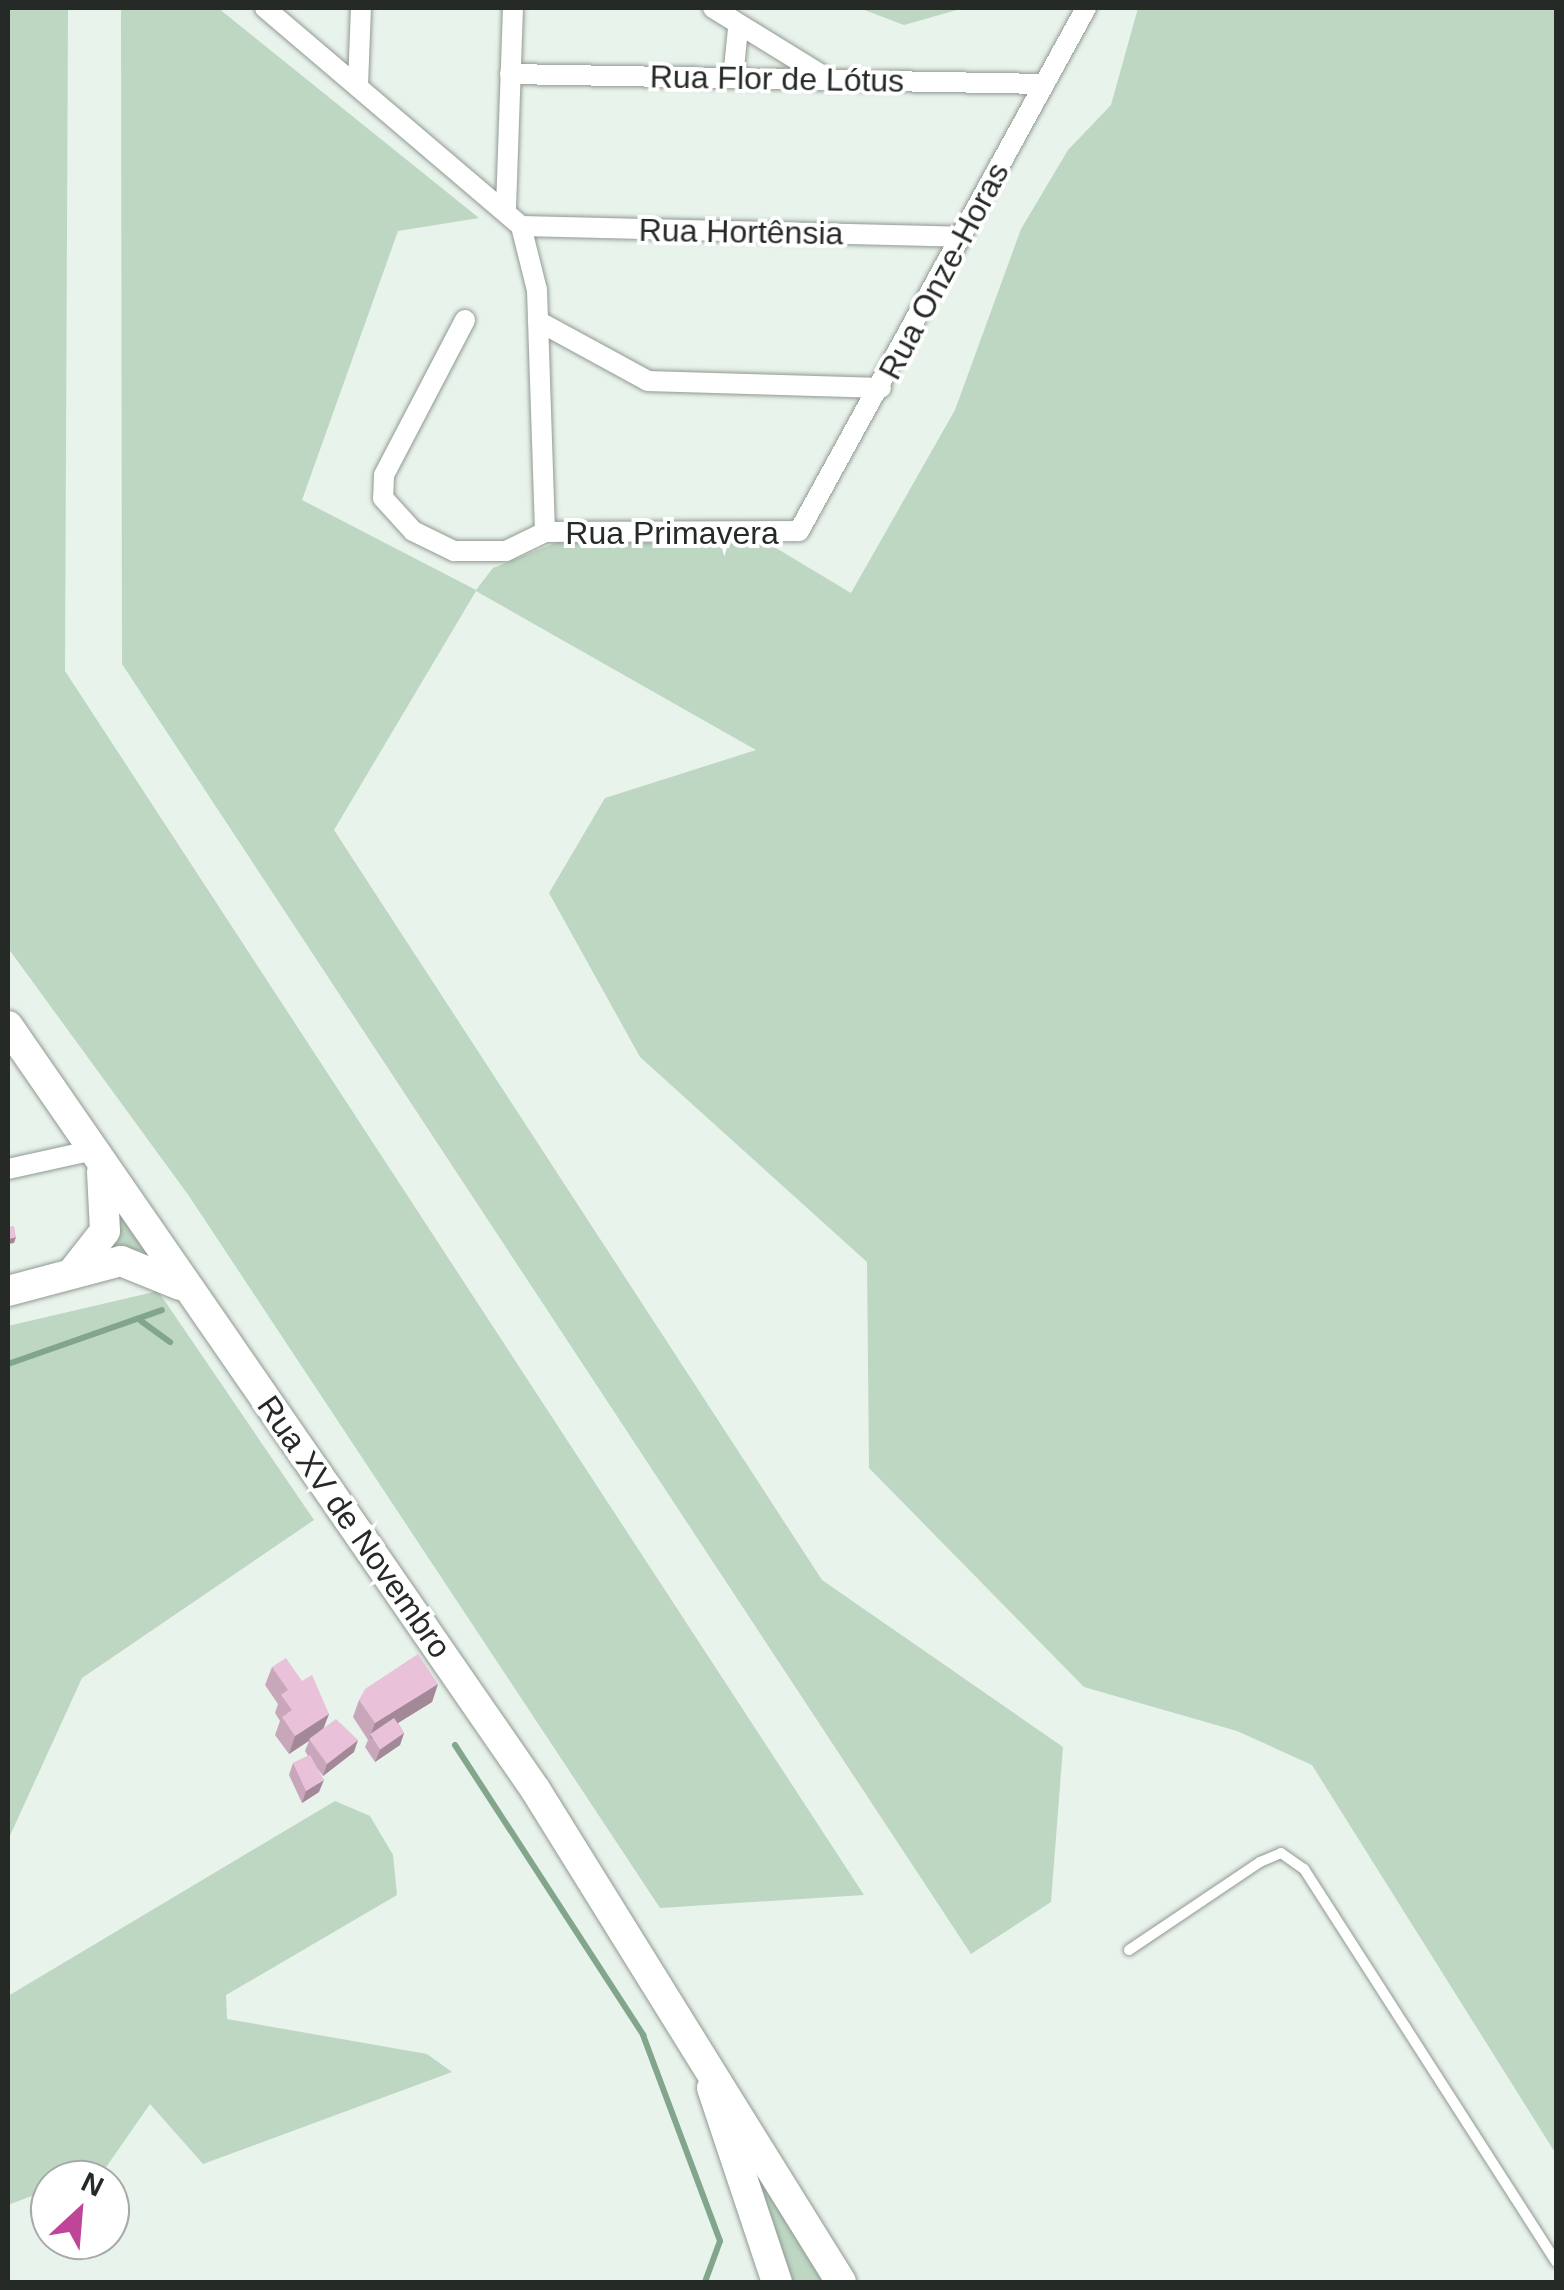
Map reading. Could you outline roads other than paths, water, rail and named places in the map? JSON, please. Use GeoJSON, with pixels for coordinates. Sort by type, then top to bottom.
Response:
{"type":"FeatureCollection","features":[{"type":"Feature","properties":{"kind":"main road","name":"Rua XV de Novembro"},"geometry":{"type":"LineString","coordinates":[[8,1026],[694,2033],[842,2282]]}},
{"type":"Feature","properties":{"kind":"main road"},"geometry":{"type":"LineString","coordinates":[[71,1274],[107,1219],[94,1150]]}},
{"type":"Feature","properties":{"kind":"main road"},"geometry":{"type":"LineString","coordinates":[[8,1291],[71,1274],[140,1263],[190,1293]]}},
{"type":"Feature","properties":{"kind":"main road","name":"Rua XV de Novembro"},"geometry":{"type":"LineString","coordinates":[[694,2033],[777,2282]]}},
{"type":"Feature","properties":{"kind":"street"},"geometry":{"type":"LineString","coordinates":[[266,8],[506,208],[521,226],[538,321],[545,532],[506,551],[454,551],[413,531],[383,498],[384,474],[465,320]]}},
{"type":"Feature","properties":{"kind":"street"},"geometry":{"type":"LineString","coordinates":[[358,86],[361,8]]}},
{"type":"Feature","properties":{"kind":"street"},"geometry":{"type":"LineString","coordinates":[[506,208],[513,8]]}},
{"type":"Feature","properties":{"kind":"street"},"geometry":{"type":"LineString","coordinates":[[713,8],[738,29],[832,80]]}},
{"type":"Feature","properties":{"kind":"street","name":"Rua Onze-Horas"},"geometry":{"type":"LineString","coordinates":[[799,531],[1086,8]]}},
{"type":"Feature","properties":{"kind":"street"},"geometry":{"type":"LineString","coordinates":[[733,78],[738,29]]}},
{"type":"Feature","properties":{"kind":"street","name":"Rua Flor de Lótus"},"geometry":{"type":"LineString","coordinates":[[510,74],[1044,84]]}},
{"type":"Feature","properties":{"kind":"street","name":"Rua Hortênsia"},"geometry":{"type":"LineString","coordinates":[[521,226],[962,238]]}},
{"type":"Feature","properties":{"kind":"street"},"geometry":{"type":"LineString","coordinates":[[538,321],[648,381],[880,388]]}},
{"type":"Feature","properties":{"kind":"street","name":"Rua Primavera"},"geometry":{"type":"LineString","coordinates":[[545,532],[799,531]]}},
{"type":"Feature","properties":{"kind":"street"},"geometry":{"type":"LineString","coordinates":[[8,1170],[94,1150]]}},
{"type":"Feature","properties":{"kind":"lane"},"geometry":{"type":"LineString","coordinates":[[1129,1950],[1260,1862],[1281,1853],[1304,1869],[1556,2262]]}},
{"type":"Feature","properties":{"kind":"waterway"},"geometry":{"type":"LineString","coordinates":[[8,1364],[162,1310]]}},
{"type":"Feature","properties":{"kind":"waterway"},"geometry":{"type":"LineString","coordinates":[[141,1321],[170,1342]]}},
{"type":"Feature","properties":{"kind":"waterway"},"geometry":{"type":"LineString","coordinates":[[455,1745],[643,2035],[720,2241],[705,2282]]}}]}
